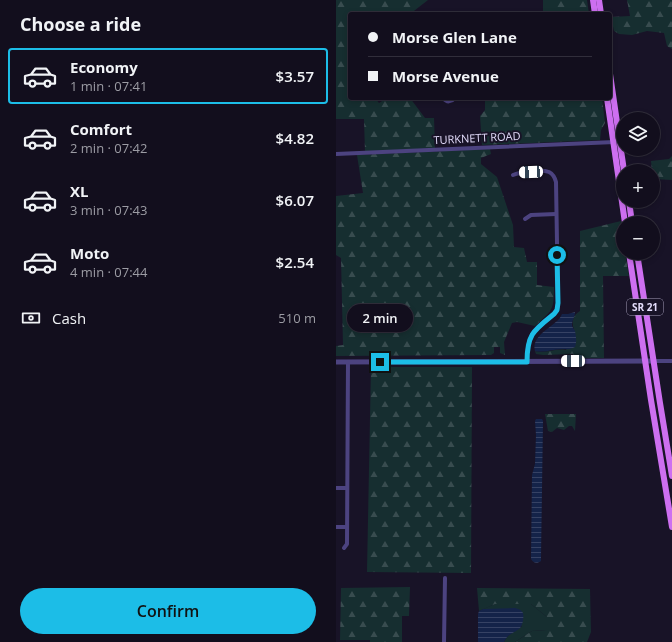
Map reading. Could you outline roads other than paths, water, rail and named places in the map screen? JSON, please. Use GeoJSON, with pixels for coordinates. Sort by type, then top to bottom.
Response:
{"type":"FeatureCollection","features":[{"type":"Feature","properties":{"kind":"main road"},"geometry":{"type":"LineString","coordinates":[[593,0],[595,12]]}},
{"type":"Feature","properties":{"kind":"main road"},"geometry":{"type":"LineString","coordinates":[[599,0],[601,12]]}},
{"type":"Feature","properties":{"kind":"main road"},"geometry":{"type":"LineString","coordinates":[[612,90],[616,132]]}},
{"type":"Feature","properties":{"kind":"main road"},"geometry":{"type":"LineString","coordinates":[[607,100],[616,138]]}},
{"type":"Feature","properties":{"kind":"main road"},"geometry":{"type":"LineString","coordinates":[[618,156],[624,215],[631,214],[630,208]]}},
{"type":"Feature","properties":{"kind":"main road","name":"SR 21"},"geometry":{"type":"LineString","coordinates":[[630,260],[672,527]]}},
{"type":"Feature","properties":{"kind":"main road","name":"SR 21"},"geometry":{"type":"LineString","coordinates":[[638,260],[672,476]]}},
{"type":"Feature","properties":{"kind":"main road"},"geometry":{"type":"LineString","coordinates":[[634,288],[642,287]]}},
{"type":"Feature","properties":{"kind":"main road"},"geometry":{"type":"LineString","coordinates":[[651,400],[656,406],[658,412],[662,414]]}},
{"type":"Feature","properties":{"kind":"street","name":"TURKNETT ROAD"},"geometry":{"type":"LineString","coordinates":[[336,154],[616,142]]}},
{"type":"Feature","properties":{"kind":"street"},"geometry":{"type":"LineString","coordinates":[[513,175],[519,172],[543,171],[552,174],[556,182],[558,270],[557,310],[532,333],[527,348],[527,362]]}},
{"type":"Feature","properties":{"kind":"street"},"geometry":{"type":"LineString","coordinates":[[525,218],[531,215],[556,214]]}},
{"type":"Feature","properties":{"kind":"street"},"geometry":{"type":"LineString","coordinates":[[336,362],[672,361]]}},
{"type":"Feature","properties":{"kind":"street"},"geometry":{"type":"LineString","coordinates":[[344,548],[347,544],[348,362]]}},
{"type":"Feature","properties":{"kind":"street"},"geometry":{"type":"LineString","coordinates":[[662,466],[671,466]]}},
{"type":"Feature","properties":{"kind":"street"},"geometry":{"type":"LineString","coordinates":[[336,488],[347,488]]}},
{"type":"Feature","properties":{"kind":"street"},"geometry":{"type":"LineString","coordinates":[[336,527],[347,527]]}},
{"type":"Feature","properties":{"kind":"street"},"geometry":{"type":"LineString","coordinates":[[444,642],[445,578]]}},
{"type":"Feature","properties":{"kind":"water"},"geometry":{"type":"Polygon","coordinates":[[[575,312],[572,325],[576,335],[575,347],[572,349],[559,349],[542,352],[535,351],[536,341],[542,333],[556,322],[562,314],[575,312]]]}},
{"type":"Feature","properties":{"kind":"water"},"geometry":{"type":"Polygon","coordinates":[[[536,419],[542,419],[543,421],[541,561],[535,563],[531,559],[532,475],[535,464],[536,419]]]}},
{"type":"Feature","properties":{"kind":"water"},"geometry":{"type":"Polygon","coordinates":[[[515,608],[523,613],[522,625],[520,628],[510,635],[504,642],[478,642],[479,611],[483,609],[515,608]]]}}]}
